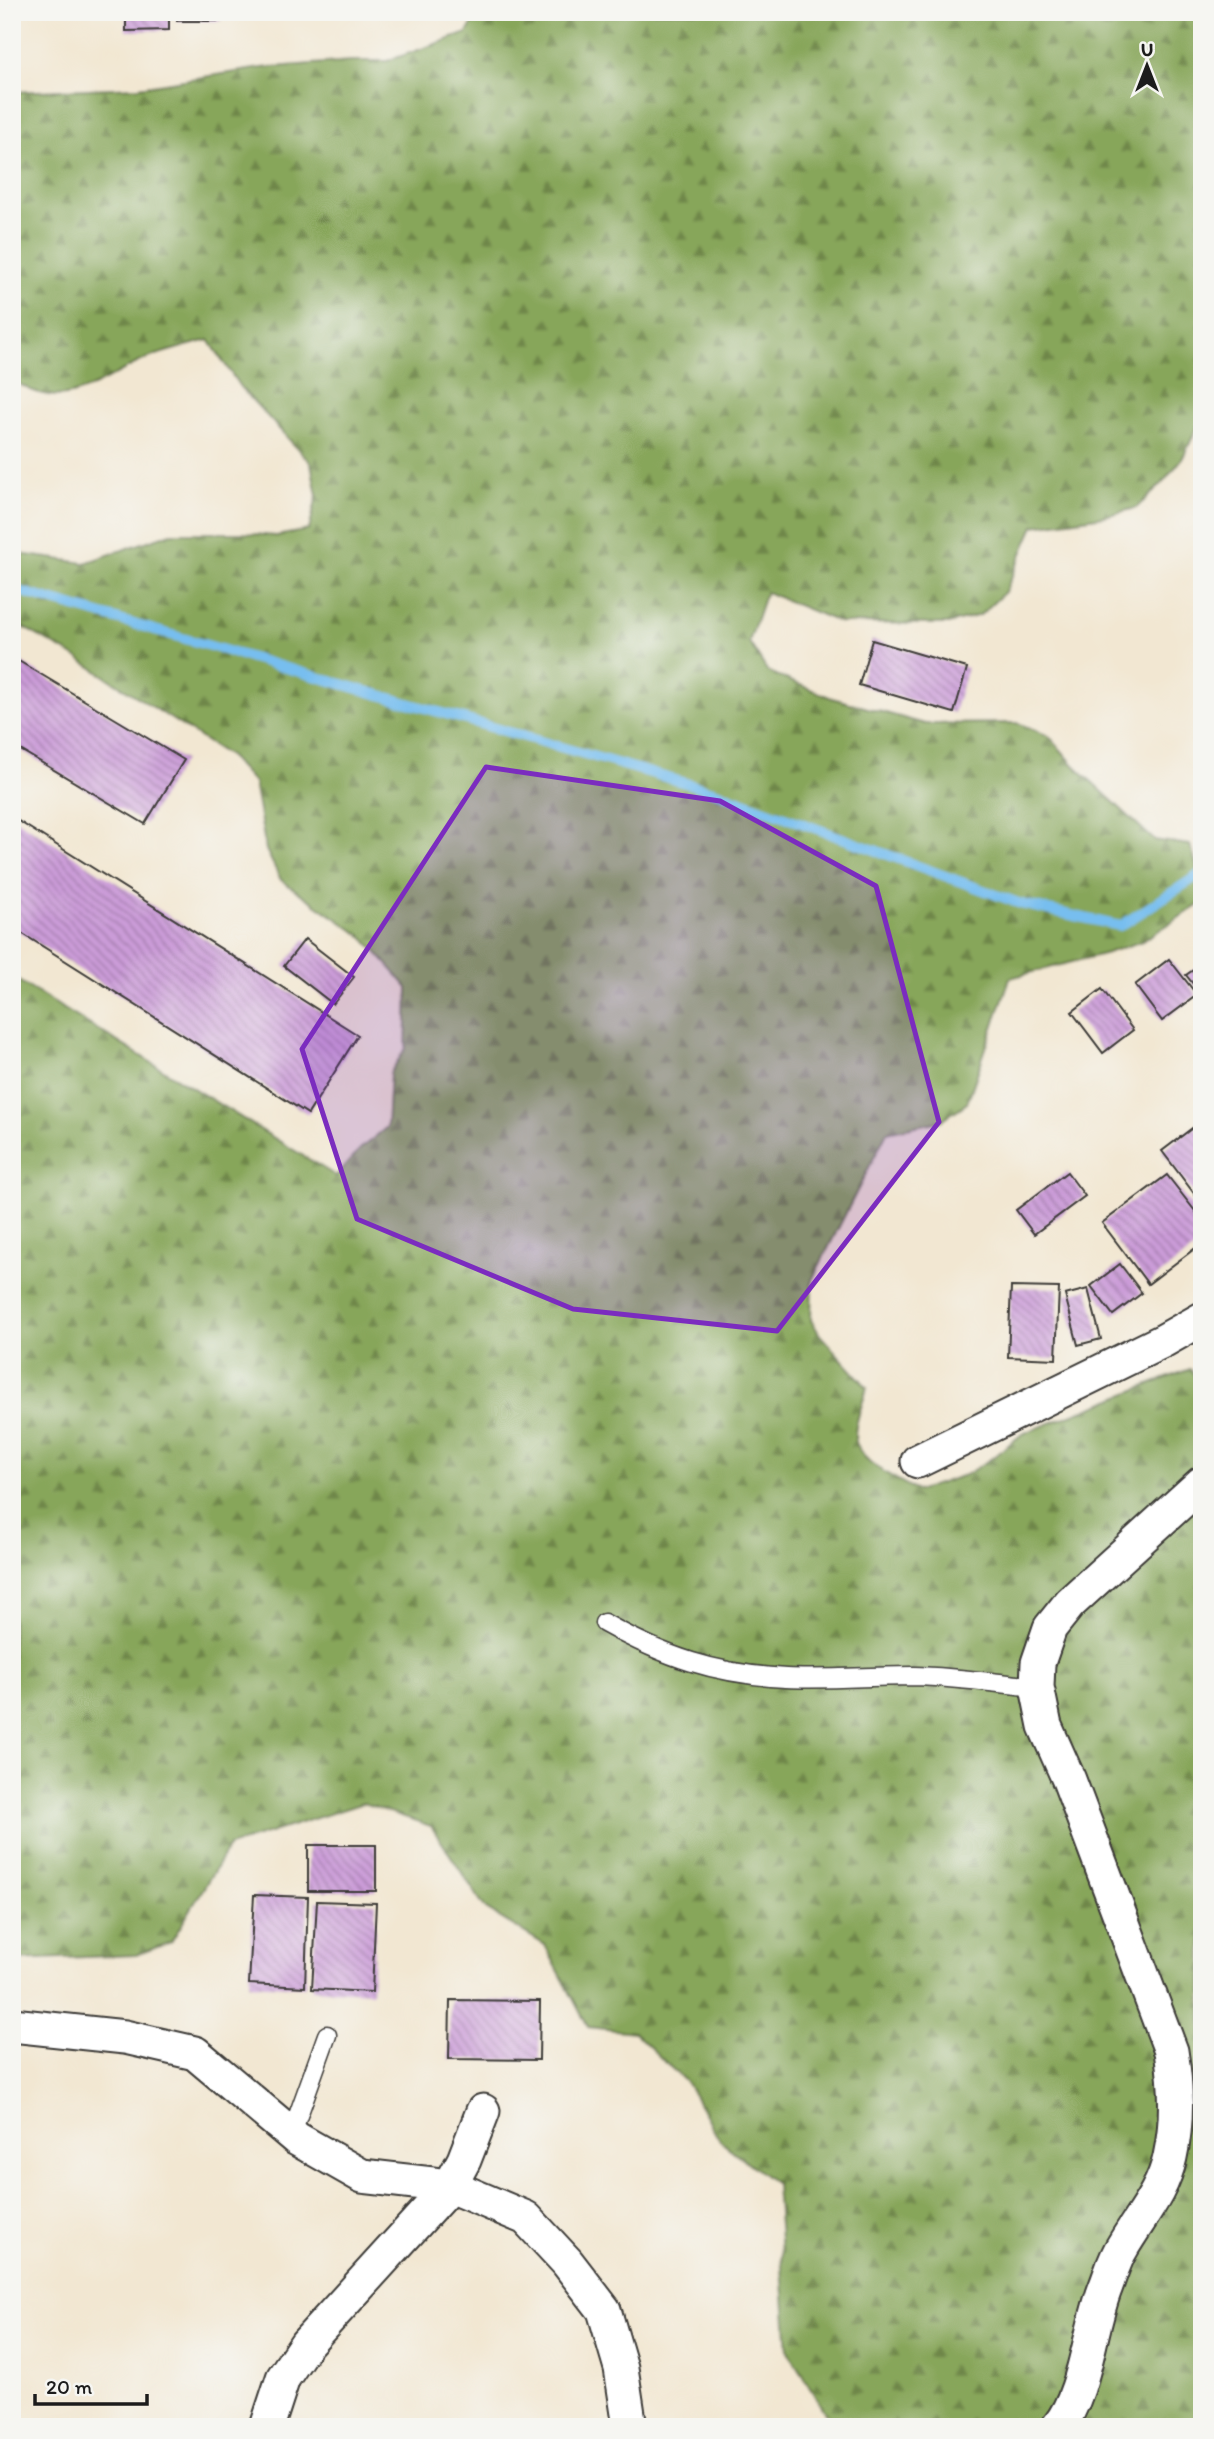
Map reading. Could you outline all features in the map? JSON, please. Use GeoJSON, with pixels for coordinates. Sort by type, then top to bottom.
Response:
{"type":"FeatureCollection","features":[{"type":"Feature","properties":{"kind":"street"},"geometry":{"type":"LineString","coordinates":[[918,1461],[1163,1341],[1202,1319]]}},
{"type":"Feature","properties":{"kind":"street"},"geometry":{"type":"LineString","coordinates":[[1058,2427],[1078,2389],[1104,2289],[1121,2249],[1160,2189],[1170,2160],[1177,2118],[1171,2051],[1069,1780],[1045,1726],[1037,1687],[1038,1663],[1050,1628],[1070,1603],[1202,1483]]}},
{"type":"Feature","properties":{"kind":"street"},"geometry":{"type":"LineString","coordinates":[[12,2025],[125,2037],[195,2053],[291,2134],[362,2176],[450,2186],[526,2218],[575,2272],[604,2310],[621,2368],[630,2427]]}},
{"type":"Feature","properties":{"kind":"street"},"geometry":{"type":"LineString","coordinates":[[267,2427],[283,2378],[306,2344],[450,2186],[464,2160],[483,2110]]}},
{"type":"Feature","properties":{"kind":"lane"},"geometry":{"type":"LineString","coordinates":[[604,1623],[667,1655],[736,1672],[786,1678],[916,1676],[1037,1687]]}},
{"type":"Feature","properties":{"kind":"lane"},"geometry":{"type":"LineString","coordinates":[[291,2134],[327,2035]]}},
{"type":"Feature","properties":{"kind":"highlighted area"},"geometry":{"type":"Polygon","coordinates":[[[486,767],[720,801],[876,886],[939,1122],[777,1331],[573,1309],[357,1219],[302,1049],[486,767]]]}},
{"type":"Feature","properties":{"kind":"green space"},"geometry":{"type":"Polygon","coordinates":[[[479,12],[1202,12],[1202,418],[1182,459],[1161,485],[1136,508],[1104,516],[1034,526],[1005,592],[980,615],[948,624],[841,623],[766,592],[749,642],[768,672],[832,698],[925,724],[1018,723],[1049,736],[1074,765],[1154,840],[1190,845],[1202,882],[1202,903],[1142,941],[1107,953],[1010,978],[967,1103],[940,1121],[887,1132],[812,1280],[811,1320],[820,1335],[867,1387],[855,1429],[857,1445],[862,1454],[878,1469],[917,1491],[965,1475],[1022,1434],[1190,1369],[1202,1385],[1202,2427],[840,2427],[825,2413],[788,2351],[776,2184],[720,2141],[687,2083],[634,2032],[588,2027],[545,1945],[486,1909],[431,1826],[363,1803],[229,1846],[171,1942],[136,1955],[12,1960],[12,977],[336,1176],[360,1149],[387,1127],[390,1073],[406,1048],[408,988],[363,937],[281,880],[266,850],[254,783],[230,757],[74,656],[12,621],[12,553],[85,563],[171,533],[276,536],[309,530],[317,496],[311,463],[240,387],[209,340],[151,357],[100,383],[67,395],[32,391],[12,379],[12,204],[16,199],[12,187],[12,92],[139,87],[261,68],[387,61],[467,33],[479,12]]]}},
{"type":"Feature","properties":{"kind":"building"},"geometry":{"type":"Polygon","coordinates":[[[126,12],[169,12],[169,30],[126,31],[126,12]]]}},
{"type":"Feature","properties":{"kind":"building"},"geometry":{"type":"Polygon","coordinates":[[[177,12],[221,12],[221,21],[177,21],[177,12]]]}},
{"type":"Feature","properties":{"kind":"building"},"geometry":{"type":"Polygon","coordinates":[[[872,640],[967,668],[954,713],[859,685],[872,640]]]}},
{"type":"Feature","properties":{"kind":"building"},"geometry":{"type":"Polygon","coordinates":[[[12,657],[184,760],[145,824],[12,745],[12,657]]]}},
{"type":"Feature","properties":{"kind":"building"},"geometry":{"type":"Polygon","coordinates":[[[12,817],[358,1035],[308,1114],[12,927],[12,817]]]}},
{"type":"Feature","properties":{"kind":"building"},"geometry":{"type":"Polygon","coordinates":[[[305,939],[354,977],[333,1004],[284,966],[305,939]]]}},
{"type":"Feature","properties":{"kind":"building"},"geometry":{"type":"Polygon","coordinates":[[[1169,959],[1197,995],[1162,1021],[1135,985],[1169,959]]]}},
{"type":"Feature","properties":{"kind":"building"},"geometry":{"type":"Polygon","coordinates":[[[1202,964],[1202,995],[1186,975],[1202,964]]]}},
{"type":"Feature","properties":{"kind":"building"},"geometry":{"type":"Polygon","coordinates":[[[1102,989],[1133,1030],[1103,1053],[1072,1012],[1102,989]]]}},
{"type":"Feature","properties":{"kind":"building"},"geometry":{"type":"Polygon","coordinates":[[[1195,1126],[1202,1135],[1202,1204],[1162,1151],[1195,1126]]]}},
{"type":"Feature","properties":{"kind":"building"},"geometry":{"type":"Polygon","coordinates":[[[1067,1172],[1085,1196],[1034,1234],[1016,1210],[1067,1172]]]}},
{"type":"Feature","properties":{"kind":"building"},"geometry":{"type":"Polygon","coordinates":[[[1167,1175],[1202,1220],[1202,1243],[1148,1284],[1102,1223],[1167,1175]]]}},
{"type":"Feature","properties":{"kind":"building"},"geometry":{"type":"Polygon","coordinates":[[[1120,1264],[1142,1293],[1113,1315],[1091,1286],[1120,1264]]]}},
{"type":"Feature","properties":{"kind":"building"},"geometry":{"type":"Polygon","coordinates":[[[1011,1287],[1059,1288],[1056,1359],[1008,1357],[1011,1287]]]}},
{"type":"Feature","properties":{"kind":"building"},"geometry":{"type":"Polygon","coordinates":[[[1088,1289],[1101,1339],[1078,1345],[1065,1295],[1088,1289]]]}},
{"type":"Feature","properties":{"kind":"building"},"geometry":{"type":"Polygon","coordinates":[[[308,1845],[376,1845],[376,1891],[308,1891],[308,1845]]]}},
{"type":"Feature","properties":{"kind":"building"},"geometry":{"type":"Polygon","coordinates":[[[254,1895],[308,1897],[305,1987],[249,1984],[254,1895]]]}},
{"type":"Feature","properties":{"kind":"building"},"geometry":{"type":"Polygon","coordinates":[[[317,1901],[376,1903],[372,1992],[312,1989],[317,1901]]]}},
{"type":"Feature","properties":{"kind":"building"},"geometry":{"type":"Polygon","coordinates":[[[450,2000],[540,2001],[539,2060],[449,2059],[450,2000]]]}},
{"type":"Feature","properties":{"kind":"waterway"},"geometry":{"type":"LineString","coordinates":[[12,589],[720,793],[1021,904],[1120,926],[1202,873]]}}]}
